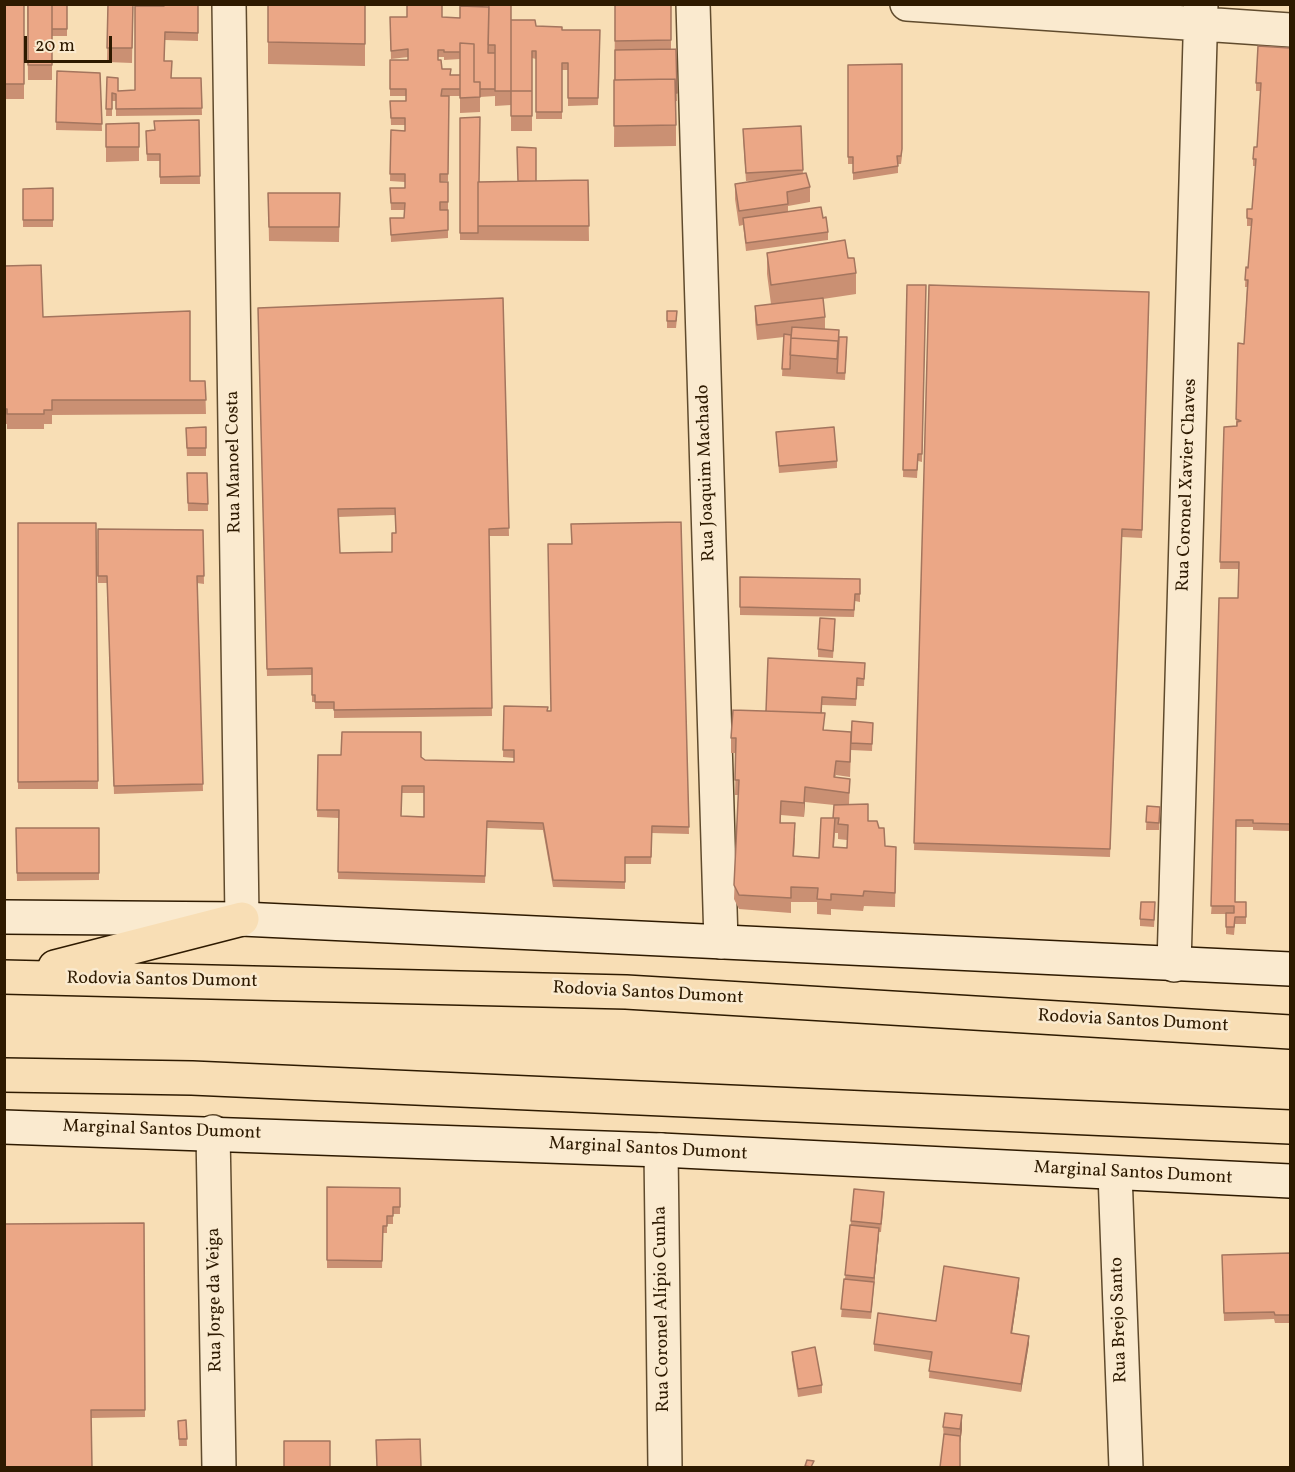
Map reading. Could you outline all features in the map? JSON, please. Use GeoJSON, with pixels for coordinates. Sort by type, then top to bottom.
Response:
{"type":"FeatureCollection","features":[{"type":"Feature","properties":{"kind":"highway"},"geometry":{"type":"LineString","coordinates":[[10,977],[242,919]]}},
{"type":"Feature","properties":{"kind":"highway","name":"Rodovia Santos Dumont"},"geometry":{"type":"LineString","coordinates":[[10,977],[626,992],[1290,1032]]}},
{"type":"Feature","properties":{"kind":"highway"},"geometry":{"type":"LineString","coordinates":[[4,1075],[203,1078],[1287,1128]]}},
{"type":"Feature","properties":{"kind":"street","name":"Rua Manoel Costa"},"geometry":{"type":"LineString","coordinates":[[229,4],[242,919]]}},
{"type":"Feature","properties":{"kind":"street","name":"Rua Joaquim Machado"},"geometry":{"type":"LineString","coordinates":[[693,4],[721,942]]}},
{"type":"Feature","properties":{"kind":"street"},"geometry":{"type":"LineString","coordinates":[[907,4],[1201,15],[1290,30]]}},
{"type":"Feature","properties":{"kind":"street","name":"Rua Coronel Xavier Chaves"},"geometry":{"type":"LineString","coordinates":[[1173,965],[1201,15]]}},
{"type":"Feature","properties":{"kind":"street"},"geometry":{"type":"LineString","coordinates":[[4,917],[242,919],[1290,969]]}},
{"type":"Feature","properties":{"kind":"street","name":"Marginal Santos Dumont"},"geometry":{"type":"LineString","coordinates":[[4,1127],[213,1132],[661,1150],[1290,1181]]}},
{"type":"Feature","properties":{"kind":"street","name":"Rua Jorge da Veiga"},"geometry":{"type":"LineString","coordinates":[[213,1132],[219,1467]]}},
{"type":"Feature","properties":{"kind":"street","name":"Rua Coronel Alípio Cunha"},"geometry":{"type":"LineString","coordinates":[[661,1150],[665,1467]]}},
{"type":"Feature","properties":{"kind":"street","name":"Rua Brejo Santo"},"geometry":{"type":"LineString","coordinates":[[1115,1173],[1125,1467]]}},
{"type":"Feature","properties":{"kind":"building"},"geometry":{"type":"Polygon","coordinates":[[[4,4],[24,4],[24,84],[4,84],[4,4]]]}},
{"type":"Feature","properties":{"kind":"building"},"geometry":{"type":"Polygon","coordinates":[[[28,4],[52,4],[52,65],[28,65],[28,4]]]}},
{"type":"Feature","properties":{"kind":"building"},"geometry":{"type":"Polygon","coordinates":[[[52,4],[67,4],[67,29],[52,29],[52,4]]]}},
{"type":"Feature","properties":{"kind":"building"},"geometry":{"type":"Polygon","coordinates":[[[108,4],[133,4],[132,48],[107,48],[108,4]]]}},
{"type":"Feature","properties":{"kind":"building"},"geometry":{"type":"Polygon","coordinates":[[[164,4],[198,4],[198,33],[165,32],[164,61],[172,61],[171,78],[201,78],[202,108],[116,109],[116,94],[112,93],[112,109],[106,109],[107,77],[118,78],[118,91],[135,90],[135,6],[164,6],[164,4]]]}},
{"type":"Feature","properties":{"kind":"building"},"geometry":{"type":"Polygon","coordinates":[[[268,4],[365,4],[365,44],[268,42],[268,4]]]}},
{"type":"Feature","properties":{"kind":"building"},"geometry":{"type":"Polygon","coordinates":[[[407,4],[442,4],[442,17],[460,18],[460,6],[489,7],[488,53],[495,53],[495,89],[480,89],[480,82],[474,82],[474,44],[460,43],[460,52],[438,50],[438,60],[441,60],[442,69],[451,69],[450,75],[460,75],[460,89],[442,89],[441,96],[449,96],[448,174],[440,174],[440,182],[448,182],[448,202],[440,202],[440,210],[448,210],[448,230],[391,235],[390,218],[404,218],[405,203],[391,203],[390,188],[405,188],[405,174],[390,174],[391,130],[405,131],[405,118],[391,118],[390,101],[406,101],[406,89],[390,89],[390,60],[408,60],[408,49],[391,51],[390,17],[407,17],[407,4]]]}},
{"type":"Feature","properties":{"kind":"building"},"geometry":{"type":"Polygon","coordinates":[[[489,4],[511,4],[511,91],[495,91],[495,45],[488,45],[489,4]]]}},
{"type":"Feature","properties":{"kind":"building"},"geometry":{"type":"Polygon","coordinates":[[[615,4],[671,4],[671,40],[615,41],[615,4]]]}},
{"type":"Feature","properties":{"kind":"building"},"geometry":{"type":"Polygon","coordinates":[[[511,20],[535,20],[536,26],[562,27],[562,30],[600,30],[598,98],[568,98],[568,63],[562,63],[562,112],[536,112],[536,51],[532,51],[532,91],[511,91],[511,20]]]}},
{"type":"Feature","properties":{"kind":"building"},"geometry":{"type":"Polygon","coordinates":[[[460,43],[474,44],[474,82],[480,82],[480,97],[460,98],[460,43]]]}},
{"type":"Feature","properties":{"kind":"building"},"geometry":{"type":"Polygon","coordinates":[[[1258,46],[1290,48],[1290,824],[1236,820],[1235,902],[1246,902],[1246,917],[1235,917],[1234,927],[1226,927],[1226,913],[1234,913],[1234,906],[1211,906],[1219,598],[1238,598],[1239,562],[1220,562],[1224,427],[1237,426],[1237,422],[1241,421],[1236,419],[1238,343],[1244,344],[1248,280],[1245,280],[1252,219],[1247,218],[1247,209],[1252,209],[1256,159],[1253,159],[1254,147],[1257,147],[1261,83],[1256,83],[1258,46]]]}},
{"type":"Feature","properties":{"kind":"building"},"geometry":{"type":"Polygon","coordinates":[[[676,49],[677,93],[675,79],[615,80],[615,50],[676,49]]]}},
{"type":"Feature","properties":{"kind":"building"},"geometry":{"type":"Polygon","coordinates":[[[902,64],[902,149],[901,156],[897,156],[898,166],[853,173],[853,157],[848,157],[848,65],[902,64]]]}},
{"type":"Feature","properties":{"kind":"building"},"geometry":{"type":"Polygon","coordinates":[[[57,71],[100,73],[102,124],[56,122],[57,71]]]}},
{"type":"Feature","properties":{"kind":"building"},"geometry":{"type":"Polygon","coordinates":[[[675,79],[676,125],[614,126],[614,80],[675,79]]]}},
{"type":"Feature","properties":{"kind":"building"},"geometry":{"type":"Polygon","coordinates":[[[511,91],[532,91],[532,116],[511,116],[511,91]]]}},
{"type":"Feature","properties":{"kind":"building"},"geometry":{"type":"Polygon","coordinates":[[[480,117],[478,233],[460,233],[460,118],[480,117]]]}},
{"type":"Feature","properties":{"kind":"building"},"geometry":{"type":"Polygon","coordinates":[[[199,120],[200,176],[160,177],[160,154],[147,154],[146,131],[155,130],[154,121],[199,120]]]}},
{"type":"Feature","properties":{"kind":"building"},"geometry":{"type":"Polygon","coordinates":[[[139,123],[139,147],[106,147],[106,124],[139,123]]]}},
{"type":"Feature","properties":{"kind":"building"},"geometry":{"type":"Polygon","coordinates":[[[801,126],[803,170],[746,173],[743,129],[801,126]]]}},
{"type":"Feature","properties":{"kind":"building"},"geometry":{"type":"Polygon","coordinates":[[[517,147],[536,148],[536,181],[518,181],[517,147]]]}},
{"type":"Feature","properties":{"kind":"building"},"geometry":{"type":"Polygon","coordinates":[[[806,173],[810,187],[787,192],[788,204],[739,211],[735,184],[806,173]]]}},
{"type":"Feature","properties":{"kind":"building"},"geometry":{"type":"Polygon","coordinates":[[[588,180],[589,226],[478,226],[478,182],[588,180]]]}},
{"type":"Feature","properties":{"kind":"building"},"geometry":{"type":"Polygon","coordinates":[[[53,188],[53,220],[23,220],[23,189],[53,188]]]}},
{"type":"Feature","properties":{"kind":"building"},"geometry":{"type":"Polygon","coordinates":[[[268,193],[340,193],[339,227],[269,227],[268,193]]]}},
{"type":"Feature","properties":{"kind":"building"},"geometry":{"type":"Polygon","coordinates":[[[821,207],[823,218],[826,217],[828,232],[746,243],[743,218],[821,207]]]}},
{"type":"Feature","properties":{"kind":"building"},"geometry":{"type":"Polygon","coordinates":[[[845,240],[848,258],[854,258],[856,273],[771,285],[767,253],[845,240]]]}},
{"type":"Feature","properties":{"kind":"building"},"geometry":{"type":"Polygon","coordinates":[[[41,265],[43,317],[190,311],[190,381],[205,381],[206,400],[52,400],[52,410],[44,410],[44,414],[7,414],[7,409],[4,409],[4,266],[41,265]]]}},
{"type":"Feature","properties":{"kind":"building"},"geometry":{"type":"Polygon","coordinates":[[[907,285],[926,285],[922,454],[918,454],[917,470],[903,470],[907,285]]]}},
{"type":"Feature","properties":{"kind":"building"},"geometry":{"type":"Polygon","coordinates":[[[929,285],[1149,292],[1142,530],[1122,529],[1110,849],[914,843],[929,285]]]}},
{"type":"Feature","properties":{"kind":"building"},"geometry":{"type":"Polygon","coordinates":[[[503,298],[509,528],[489,529],[492,708],[334,710],[334,702],[315,702],[315,695],[312,695],[312,668],[267,669],[258,308],[503,298]],[[395,508],[338,509],[340,553],[392,552],[392,533],[396,533],[395,508]]]}},
{"type":"Feature","properties":{"kind":"building"},"geometry":{"type":"Polygon","coordinates":[[[823,298],[825,317],[757,325],[755,306],[823,298]]]}},
{"type":"Feature","properties":{"kind":"building"},"geometry":{"type":"Polygon","coordinates":[[[667,311],[677,311],[676,321],[667,321],[667,311]]]}},
{"type":"Feature","properties":{"kind":"building"},"geometry":{"type":"Polygon","coordinates":[[[792,327],[839,330],[838,348],[838,341],[791,338],[792,327]]]}},
{"type":"Feature","properties":{"kind":"building"},"geometry":{"type":"Polygon","coordinates":[[[784,334],[791,335],[790,369],[782,369],[784,334]]]}},
{"type":"Feature","properties":{"kind":"building"},"geometry":{"type":"Polygon","coordinates":[[[839,337],[847,337],[845,373],[837,373],[839,337]]]}},
{"type":"Feature","properties":{"kind":"building"},"geometry":{"type":"Polygon","coordinates":[[[791,338],[838,341],[837,359],[790,355],[791,338]]]}},
{"type":"Feature","properties":{"kind":"building"},"geometry":{"type":"Polygon","coordinates":[[[206,427],[206,448],[187,448],[186,428],[206,427]]]}},
{"type":"Feature","properties":{"kind":"building"},"geometry":{"type":"Polygon","coordinates":[[[834,427],[837,461],[779,466],[776,432],[834,427]]]}},
{"type":"Feature","properties":{"kind":"building"},"geometry":{"type":"Polygon","coordinates":[[[187,473],[207,473],[208,504],[188,503],[187,473]]]}},
{"type":"Feature","properties":{"kind":"building"},"geometry":{"type":"Polygon","coordinates":[[[681,522],[689,827],[652,826],[651,857],[625,857],[625,882],[553,880],[543,823],[487,821],[485,876],[338,872],[339,810],[317,810],[318,755],[341,755],[342,732],[421,732],[421,757],[425,760],[514,762],[514,750],[503,750],[504,706],[548,707],[547,711],[551,711],[548,544],[572,544],[571,524],[681,522]],[[402,786],[401,816],[424,817],[424,786],[402,786]]]}},
{"type":"Feature","properties":{"kind":"building"},"geometry":{"type":"Polygon","coordinates":[[[18,523],[96,523],[98,781],[18,782],[18,523]]]}},
{"type":"Feature","properties":{"kind":"building"},"geometry":{"type":"Polygon","coordinates":[[[98,529],[203,530],[204,576],[197,576],[203,784],[114,786],[107,576],[98,576],[98,529]]]}},
{"type":"Feature","properties":{"kind":"building"},"geometry":{"type":"Polygon","coordinates":[[[740,577],[860,579],[860,594],[855,594],[854,610],[740,607],[740,577]]]}},
{"type":"Feature","properties":{"kind":"building"},"geometry":{"type":"Polygon","coordinates":[[[820,618],[835,619],[833,651],[818,649],[820,618]]]}},
{"type":"Feature","properties":{"kind":"building"},"geometry":{"type":"Polygon","coordinates":[[[768,658],[865,663],[864,679],[857,678],[856,699],[822,697],[821,713],[766,711],[768,658]]]}},
{"type":"Feature","properties":{"kind":"building"},"geometry":{"type":"Polygon","coordinates":[[[733,710],[825,713],[823,730],[851,732],[850,762],[836,761],[834,777],[850,779],[849,793],[805,787],[804,803],[781,801],[780,823],[795,823],[793,856],[819,858],[821,818],[833,818],[834,805],[868,804],[868,821],[877,821],[879,828],[884,828],[885,846],[896,847],[895,893],[864,891],[863,896],[831,894],[831,900],[817,899],[818,888],[791,887],[791,898],[739,895],[734,885],[739,780],[735,780],[736,738],[731,738],[733,710]],[[835,818],[833,847],[847,848],[848,825],[838,824],[839,818],[835,818]]]}},
{"type":"Feature","properties":{"kind":"building"},"geometry":{"type":"Polygon","coordinates":[[[852,721],[873,723],[872,744],[851,743],[852,721]]]}},
{"type":"Feature","properties":{"kind":"building"},"geometry":{"type":"Polygon","coordinates":[[[1147,806],[1160,807],[1159,823],[1146,822],[1147,806]]]}},
{"type":"Feature","properties":{"kind":"building"},"geometry":{"type":"Polygon","coordinates":[[[16,828],[99,828],[99,873],[17,873],[16,828]]]}},
{"type":"Feature","properties":{"kind":"building"},"geometry":{"type":"Polygon","coordinates":[[[1141,902],[1155,902],[1154,920],[1140,919],[1141,902]]]}},
{"type":"Feature","properties":{"kind":"building"},"geometry":{"type":"Polygon","coordinates":[[[327,1187],[400,1188],[400,1207],[393,1207],[393,1216],[387,1216],[387,1226],[383,1226],[382,1261],[327,1260],[327,1187]]]}},
{"type":"Feature","properties":{"kind":"building"},"geometry":{"type":"Polygon","coordinates":[[[854,1189],[884,1192],[881,1224],[851,1221],[854,1189]]]}},
{"type":"Feature","properties":{"kind":"building"},"geometry":{"type":"Polygon","coordinates":[[[144,1223],[145,1410],[91,1410],[92,1467],[4,1467],[4,1224],[144,1223]]]}},
{"type":"Feature","properties":{"kind":"building"},"geometry":{"type":"Polygon","coordinates":[[[850,1225],[879,1228],[874,1278],[845,1275],[850,1225]]]}},
{"type":"Feature","properties":{"kind":"building"},"geometry":{"type":"Polygon","coordinates":[[[1290,1253],[1290,1315],[1275,1315],[1274,1312],[1224,1313],[1222,1255],[1290,1253]]]}},
{"type":"Feature","properties":{"kind":"building"},"geometry":{"type":"Polygon","coordinates":[[[944,1266],[1019,1278],[1011,1333],[1029,1336],[1021,1384],[929,1371],[932,1352],[874,1344],[878,1313],[936,1321],[944,1266]]]}},
{"type":"Feature","properties":{"kind":"building"},"geometry":{"type":"Polygon","coordinates":[[[844,1279],[874,1282],[871,1312],[841,1309],[844,1279]]]}},
{"type":"Feature","properties":{"kind":"building"},"geometry":{"type":"Polygon","coordinates":[[[815,1347],[822,1385],[798,1389],[792,1352],[815,1347]]]}},
{"type":"Feature","properties":{"kind":"building"},"geometry":{"type":"Polygon","coordinates":[[[945,1413],[962,1415],[960,1429],[943,1427],[945,1413]]]}},
{"type":"Feature","properties":{"kind":"building"},"geometry":{"type":"Polygon","coordinates":[[[186,1420],[187,1439],[179,1439],[178,1421],[186,1420]]]}},
{"type":"Feature","properties":{"kind":"building"},"geometry":{"type":"Polygon","coordinates":[[[944,1434],[960,1436],[960,1467],[940,1467],[944,1434]]]}},
{"type":"Feature","properties":{"kind":"building"},"geometry":{"type":"Polygon","coordinates":[[[420,1439],[421,1467],[377,1467],[376,1440],[420,1439]]]}},
{"type":"Feature","properties":{"kind":"building"},"geometry":{"type":"Polygon","coordinates":[[[284,1441],[330,1441],[330,1467],[284,1467],[284,1441]]]}},
{"type":"Feature","properties":{"kind":"building"},"geometry":{"type":"Polygon","coordinates":[[[807,1460],[814,1461],[811,1467],[805,1466],[807,1460]]]}}]}
